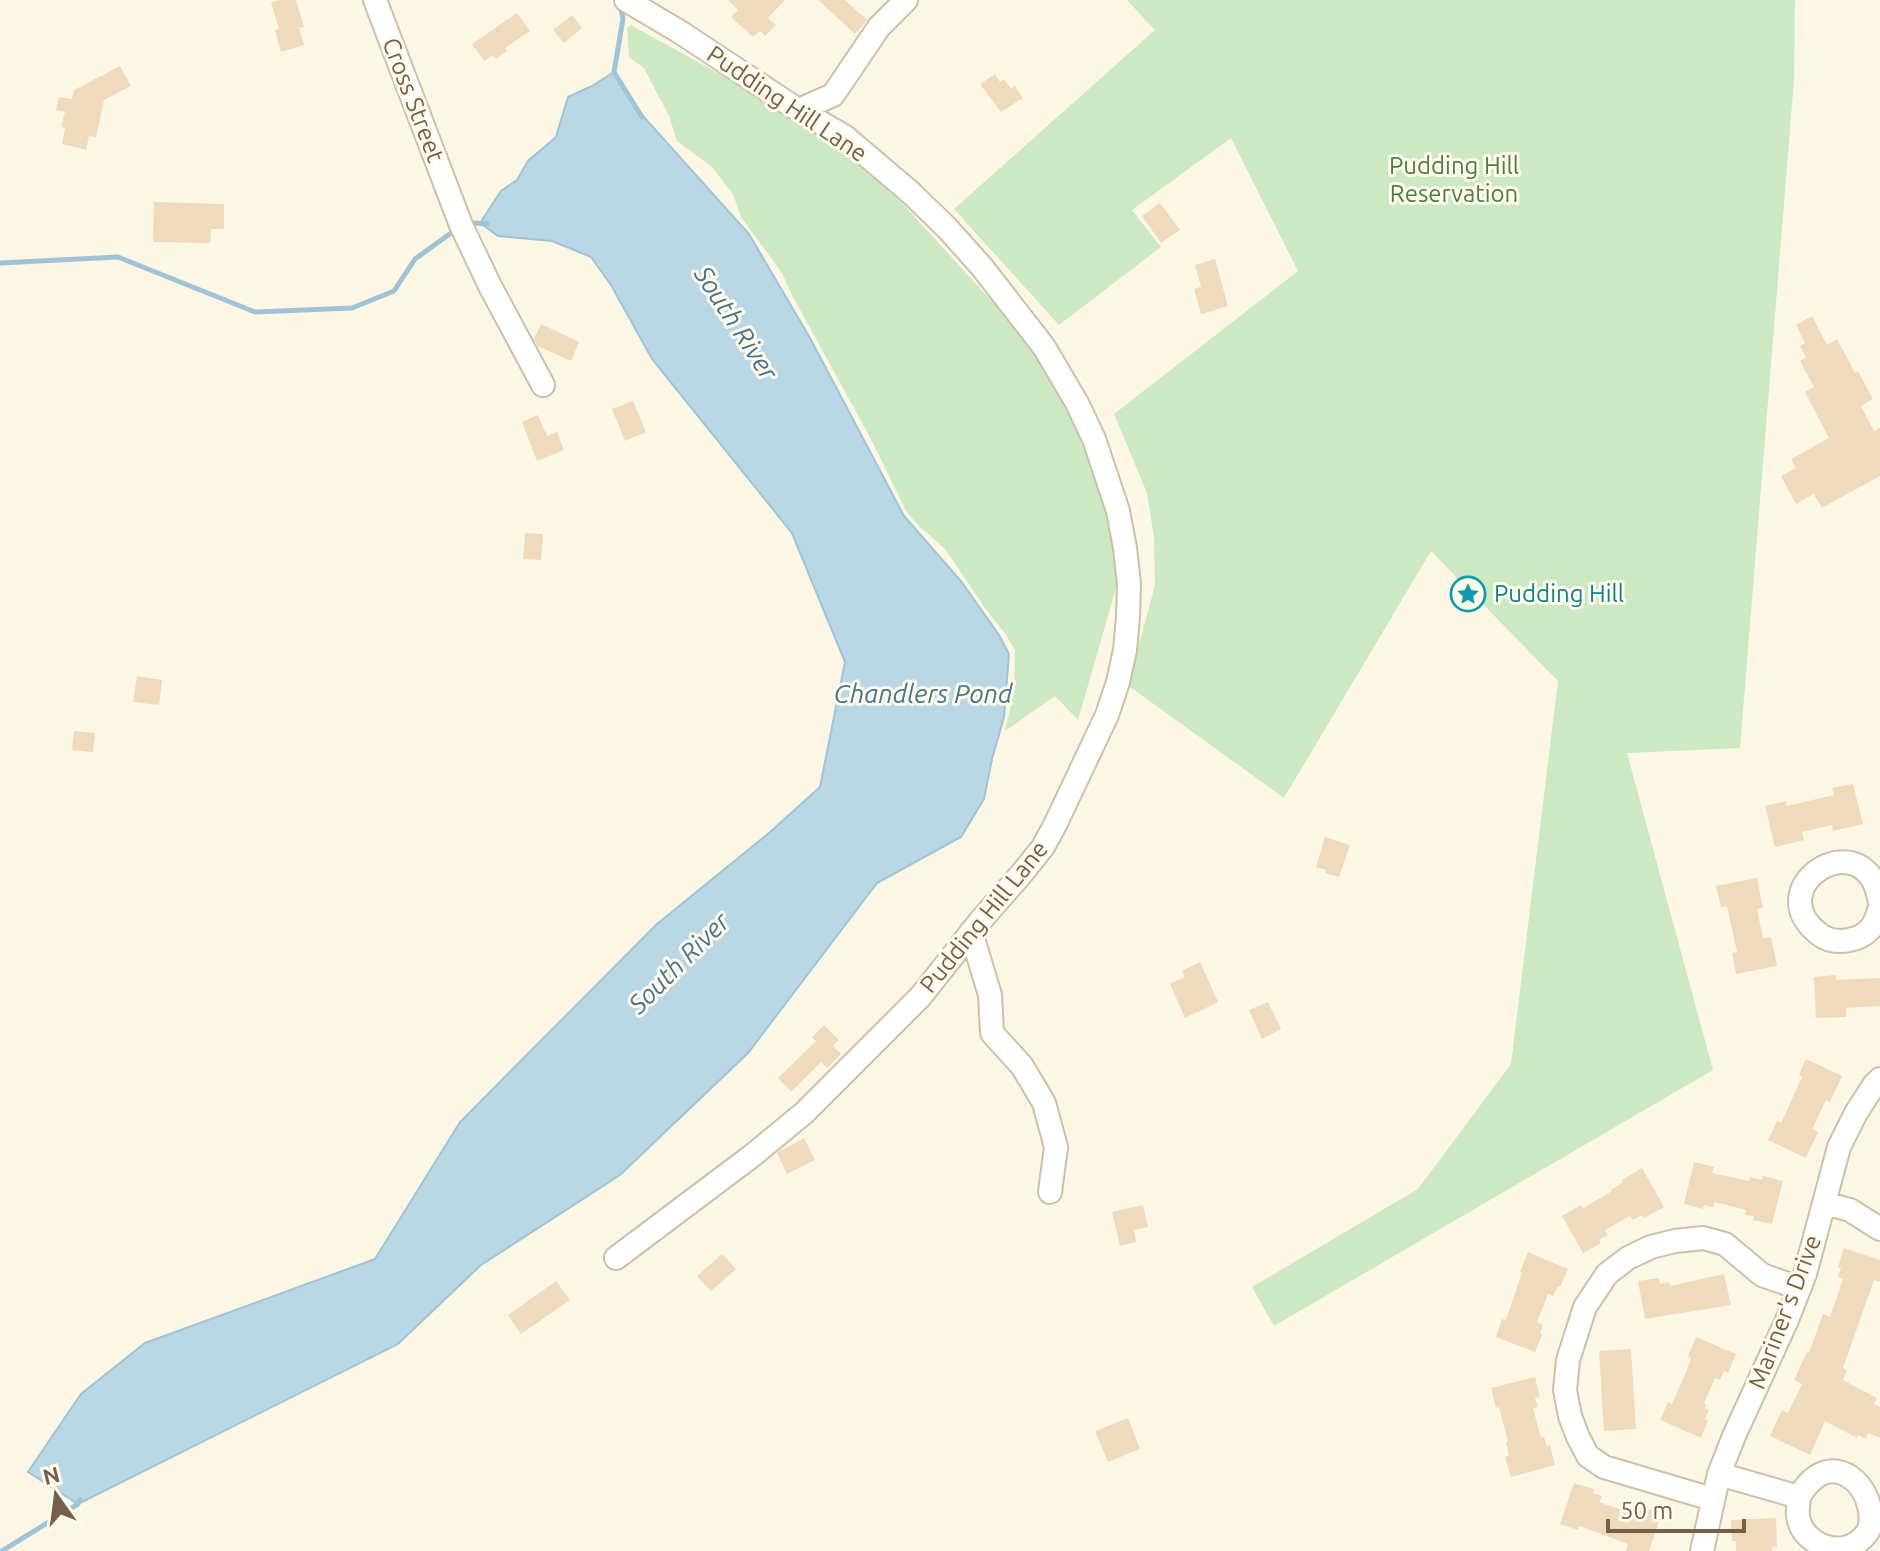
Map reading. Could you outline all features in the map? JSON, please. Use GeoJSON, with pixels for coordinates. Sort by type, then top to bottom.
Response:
{"type":"FeatureCollection","features":[{"type":"Feature","properties":{"kind":"street","name":"Cross Street"},"geometry":{"type":"LineString","coordinates":[[375,0],[452,200],[490,286],[543,385]]}},
{"type":"Feature","properties":{"kind":"street"},"geometry":{"type":"LineString","coordinates":[[799,110],[833,95],[879,27],[906,0]]}},
{"type":"Feature","properties":{"kind":"street","name":"Pudding Hill Lane"},"geometry":{"type":"LineString","coordinates":[[616,1258],[804,1113],[921,996],[1043,847],[1107,715],[1118,682],[1125,650],[1129,584],[1118,511],[1094,439],[1044,347],[1006,296],[947,228],[844,136],[628,1]]}},
{"type":"Feature","properties":{"kind":"street"},"geometry":{"type":"LineString","coordinates":[[833,95],[844,136]]}},
{"type":"Feature","properties":{"kind":"street"},"geometry":{"type":"LineString","coordinates":[[971,932],[990,995],[992,1033],[1022,1066],[1044,1103],[1056,1147],[1050,1192]]}},
{"type":"Feature","properties":{"kind":"street","name":"Mariner's Drive"},"geometry":{"type":"LineString","coordinates":[[1702,1551],[1719,1474],[1799,1288],[1839,1147],[1856,1113],[1880,1079]]}},
{"type":"Feature","properties":{"kind":"street"},"geometry":{"type":"LineString","coordinates":[[1824,1203],[1850,1210],[1880,1229]]}},
{"type":"Feature","properties":{"kind":"street"},"geometry":{"type":"LineString","coordinates":[[1712,1499],[1604,1467],[1588,1456],[1570,1416],[1565,1390],[1568,1360],[1585,1307],[1607,1274],[1628,1258],[1651,1247],[1703,1238],[1725,1244],[1762,1275],[1799,1288]]}},
{"type":"Feature","properties":{"kind":"street"},"geometry":{"type":"LineString","coordinates":[[1719,1474],[1799,1497]]}},
{"type":"Feature","properties":{"kind":"green space","name":"Pudding Hill Reservation"},"geometry":{"type":"Polygon","coordinates":[[[1127,0],[1795,0],[1794,80],[1740,748],[1627,753],[1713,1070],[1274,1326],[1252,1287],[1418,1189],[1511,1064],[1558,681],[1431,551],[1284,798],[1126,684],[1155,585],[1154,537],[1147,493],[1114,414],[1298,271],[1231,138],[1132,210],[1161,247],[1059,325],[954,209],[1155,30],[1127,0]]]}},
{"type":"Feature","properties":{"kind":"green space"},"geometry":{"type":"Polygon","coordinates":[[[631,25],[826,136],[901,202],[1043,357],[1082,420],[1122,567],[1078,720],[1055,696],[1005,731],[1014,692],[1015,650],[945,549],[906,511],[782,273],[741,217],[733,194],[711,166],[677,141],[669,116],[644,68],[629,57],[627,28],[631,25]]]}},
{"type":"Feature","properties":{"kind":"water","name":"Chandlers Pond"},"geometry":{"type":"Polygon","coordinates":[[[614,72],[642,115],[749,234],[810,338],[904,516],[961,581],[1009,654],[1004,717],[984,799],[961,837],[877,883],[748,1053],[620,1175],[481,1265],[398,1344],[78,1504],[28,1472],[81,1394],[145,1343],[375,1259],[460,1122],[657,924],[820,787],[845,662],[792,533],[652,359],[611,285],[591,257],[552,241],[498,236],[480,223],[501,191],[517,180],[528,161],[556,137],[568,97],[614,72]]]}},
{"type":"Feature","properties":{"kind":"building"},"geometry":{"type":"Polygon","coordinates":[[[296,0],[304,27],[299,28],[304,45],[281,52],[275,30],[279,29],[271,2],[296,0]]]}},
{"type":"Feature","properties":{"kind":"building"},"geometry":{"type":"Polygon","coordinates":[[[728,0],[785,0],[768,18],[776,25],[765,36],[760,31],[753,37],[731,17],[738,10],[728,0]]]}},
{"type":"Feature","properties":{"kind":"building"},"geometry":{"type":"Polygon","coordinates":[[[818,0],[845,0],[867,20],[855,34],[818,0]]]}},
{"type":"Feature","properties":{"kind":"building"},"geometry":{"type":"Polygon","coordinates":[[[517,13],[530,31],[505,48],[507,51],[496,59],[493,55],[484,61],[472,44],[517,13]]]}},
{"type":"Feature","properties":{"kind":"building"},"geometry":{"type":"Polygon","coordinates":[[[572,15],[582,28],[564,43],[553,30],[572,15]]]}},
{"type":"Feature","properties":{"kind":"building"},"geometry":{"type":"Polygon","coordinates":[[[120,66],[131,86],[104,100],[96,137],[89,136],[86,150],[62,144],[65,128],[61,127],[65,112],[56,110],[59,97],[72,99],[74,90],[120,66]]]}},
{"type":"Feature","properties":{"kind":"building"},"geometry":{"type":"Polygon","coordinates":[[[995,74],[1000,82],[1004,79],[1011,89],[1015,86],[1023,98],[1001,112],[980,84],[995,74]]]}},
{"type":"Feature","properties":{"kind":"building"},"geometry":{"type":"Polygon","coordinates":[[[154,202],[224,204],[224,229],[211,229],[210,243],[153,242],[154,202]]]}},
{"type":"Feature","properties":{"kind":"building"},"geometry":{"type":"Polygon","coordinates":[[[1160,203],[1180,230],[1161,243],[1142,216],[1160,203]]]}},
{"type":"Feature","properties":{"kind":"building"},"geometry":{"type":"Polygon","coordinates":[[[1215,259],[1228,306],[1201,314],[1194,289],[1201,287],[1195,265],[1215,259]]]}},
{"type":"Feature","properties":{"kind":"building"},"geometry":{"type":"Polygon","coordinates":[[[1812,316],[1827,345],[1837,339],[1855,373],[1858,371],[1873,399],[1861,406],[1874,431],[1880,428],[1880,476],[1822,508],[1814,494],[1796,504],[1781,476],[1796,468],[1791,459],[1829,438],[1805,392],[1814,387],[1800,361],[1806,357],[1800,346],[1805,343],[1796,325],[1812,316]]]}},
{"type":"Feature","properties":{"kind":"building"},"geometry":{"type":"Polygon","coordinates":[[[541,324],[579,342],[571,361],[538,346],[534,339],[541,324]]]}},
{"type":"Feature","properties":{"kind":"building"},"geometry":{"type":"Polygon","coordinates":[[[633,401],[646,432],[625,441],[612,409],[633,401]]]}},
{"type":"Feature","properties":{"kind":"building"},"geometry":{"type":"Polygon","coordinates":[[[538,415],[547,436],[557,432],[564,450],[537,461],[522,422],[538,415]]]}},
{"type":"Feature","properties":{"kind":"building"},"geometry":{"type":"Polygon","coordinates":[[[525,533],[543,534],[541,560],[523,559],[525,533]]]}},
{"type":"Feature","properties":{"kind":"building"},"geometry":{"type":"Polygon","coordinates":[[[137,676],[162,680],[159,705],[133,702],[137,676]]]}},
{"type":"Feature","properties":{"kind":"building"},"geometry":{"type":"Polygon","coordinates":[[[74,731],[95,733],[93,752],[72,750],[74,731]]]}},
{"type":"Feature","properties":{"kind":"building"},"geometry":{"type":"Polygon","coordinates":[[[1853,784],[1863,824],[1833,831],[1832,825],[1802,832],[1804,840],[1775,847],[1765,806],[1786,801],[1787,806],[1834,795],[1832,788],[1853,784]]]}},
{"type":"Feature","properties":{"kind":"building"},"geometry":{"type":"Polygon","coordinates":[[[1325,837],[1350,845],[1339,877],[1316,867],[1325,837]]]}},
{"type":"Feature","properties":{"kind":"building"},"geometry":{"type":"Polygon","coordinates":[[[1757,878],[1763,908],[1757,909],[1763,938],[1771,937],[1777,966],[1736,974],[1732,953],[1737,952],[1727,906],[1721,907],[1716,886],[1757,878]]]}},
{"type":"Feature","properties":{"kind":"building"},"geometry":{"type":"Polygon","coordinates":[[[1200,962],[1218,1002],[1185,1018],[1170,984],[1185,977],[1182,971],[1200,962]]]}},
{"type":"Feature","properties":{"kind":"building"},"geometry":{"type":"Polygon","coordinates":[[[1836,975],[1836,980],[1880,978],[1880,1006],[1846,1008],[1846,1017],[1816,1018],[1814,977],[1836,975]]]}},
{"type":"Feature","properties":{"kind":"building"},"geometry":{"type":"Polygon","coordinates":[[[1268,1002],[1281,1029],[1262,1039],[1249,1010],[1268,1002]]]}},
{"type":"Feature","properties":{"kind":"building"},"geometry":{"type":"Polygon","coordinates":[[[824,1025],[839,1040],[833,1046],[841,1054],[827,1068],[821,1062],[791,1092],[778,1078],[816,1041],[812,1037],[824,1025]]]}},
{"type":"Feature","properties":{"kind":"building"},"geometry":{"type":"Polygon","coordinates":[[[1806,1059],[1842,1076],[1812,1129],[1818,1132],[1806,1158],[1768,1140],[1777,1121],[1781,1123],[1802,1077],[1799,1075],[1806,1059]]]}},
{"type":"Feature","properties":{"kind":"building"},"geometry":{"type":"Polygon","coordinates":[[[804,1138],[815,1160],[787,1174],[777,1153],[804,1138]]]}},
{"type":"Feature","properties":{"kind":"building"},"geometry":{"type":"Polygon","coordinates":[[[1694,1162],[1714,1167],[1712,1173],[1749,1181],[1750,1177],[1762,1180],[1763,1176],[1783,1181],[1772,1224],[1753,1220],[1754,1216],[1745,1215],[1746,1210],[1715,1202],[1713,1207],[1704,1205],[1703,1209],[1684,1204],[1694,1162]]]}},
{"type":"Feature","properties":{"kind":"building"},"geometry":{"type":"Polygon","coordinates":[[[1642,1168],[1664,1207],[1644,1218],[1642,1215],[1633,1220],[1630,1216],[1605,1230],[1608,1235],[1599,1240],[1601,1243],[1583,1253],[1562,1216],[1612,1191],[1622,1180],[1642,1168]]]}},
{"type":"Feature","properties":{"kind":"building"},"geometry":{"type":"Polygon","coordinates":[[[1143,1205],[1148,1227],[1134,1230],[1136,1242],[1120,1246],[1112,1212],[1143,1205]]]}},
{"type":"Feature","properties":{"kind":"building"},"geometry":{"type":"Polygon","coordinates":[[[1844,1248],[1880,1260],[1880,1282],[1874,1280],[1843,1368],[1847,1370],[1843,1380],[1877,1398],[1874,1404],[1880,1407],[1880,1438],[1868,1433],[1866,1439],[1858,1435],[1857,1438],[1825,1421],[1810,1455],[1770,1436],[1782,1410],[1788,1413],[1802,1384],[1794,1380],[1809,1353],[1823,1314],[1830,1317],[1843,1279],[1838,1277],[1841,1268],[1838,1267],[1844,1248]]]}},
{"type":"Feature","properties":{"kind":"building"},"geometry":{"type":"Polygon","coordinates":[[[1528,1252],[1568,1269],[1553,1296],[1548,1294],[1537,1322],[1543,1325],[1535,1352],[1496,1337],[1502,1319],[1506,1320],[1528,1252]]]}},
{"type":"Feature","properties":{"kind":"building"},"geometry":{"type":"Polygon","coordinates":[[[722,1254],[736,1269],[711,1291],[697,1276],[722,1254]]]}},
{"type":"Feature","properties":{"kind":"building"},"geometry":{"type":"Polygon","coordinates":[[[1724,1274],[1731,1305],[1645,1319],[1638,1281],[1659,1278],[1660,1284],[1669,1282],[1670,1286],[1724,1274]]]}},
{"type":"Feature","properties":{"kind":"building"},"geometry":{"type":"Polygon","coordinates":[[[556,1281],[570,1300],[521,1334],[508,1315],[556,1281]]]}},
{"type":"Feature","properties":{"kind":"building"},"geometry":{"type":"Polygon","coordinates":[[[1696,1337],[1736,1354],[1728,1373],[1724,1371],[1720,1380],[1715,1378],[1704,1403],[1709,1410],[1701,1438],[1660,1420],[1668,1402],[1672,1404],[1687,1370],[1691,1358],[1688,1356],[1696,1337]]]}},
{"type":"Feature","properties":{"kind":"building"},"geometry":{"type":"Polygon","coordinates":[[[1631,1349],[1636,1429],[1604,1431],[1599,1351],[1631,1349]]]}},
{"type":"Feature","properties":{"kind":"building"},"geometry":{"type":"Polygon","coordinates":[[[1535,1377],[1540,1397],[1535,1398],[1538,1407],[1533,1408],[1541,1438],[1544,1437],[1547,1446],[1550,1445],[1555,1465],[1511,1477],[1505,1457],[1509,1456],[1508,1442],[1491,1388],[1535,1377]]]}},
{"type":"Feature","properties":{"kind":"building"},"geometry":{"type":"Polygon","coordinates":[[[1128,1418],[1140,1449],[1108,1462],[1095,1431],[1128,1418]]]}},
{"type":"Feature","properties":{"kind":"building"},"geometry":{"type":"Polygon","coordinates":[[[1574,1483],[1594,1489],[1593,1493],[1602,1496],[1599,1502],[1628,1512],[1630,1508],[1639,1511],[1641,1506],[1662,1513],[1649,1551],[1626,1551],[1628,1544],[1579,1526],[1578,1530],[1560,1524],[1574,1483]]]}},
{"type":"Feature","properties":{"kind":"building"},"geometry":{"type":"Polygon","coordinates":[[[1776,1518],[1777,1547],[1772,1547],[1772,1551],[1736,1551],[1731,1520],[1776,1518]]]}},
{"type":"Feature","properties":{"kind":"waterway","name":"South River"},"geometry":{"type":"LineString","coordinates":[[620,5],[623,19],[614,72],[642,117]]}},
{"type":"Feature","properties":{"kind":"waterway","name":"South River"},"geometry":{"type":"LineString","coordinates":[[474,223],[487,224]]}},
{"type":"Feature","properties":{"kind":"waterway","name":"South River"},"geometry":{"type":"LineString","coordinates":[[0,263],[118,257],[255,312],[352,308],[394,291],[415,259],[451,233]]}},
{"type":"Feature","properties":{"kind":"waterway","name":"South River"},"geometry":{"type":"LineString","coordinates":[[2,1551],[80,1500]]}},
{"type":"Feature","properties":{"kind":"place","name":"Pudding Hill"},"geometry":{"type":"Point","coordinates":[1468,594]}}]}
